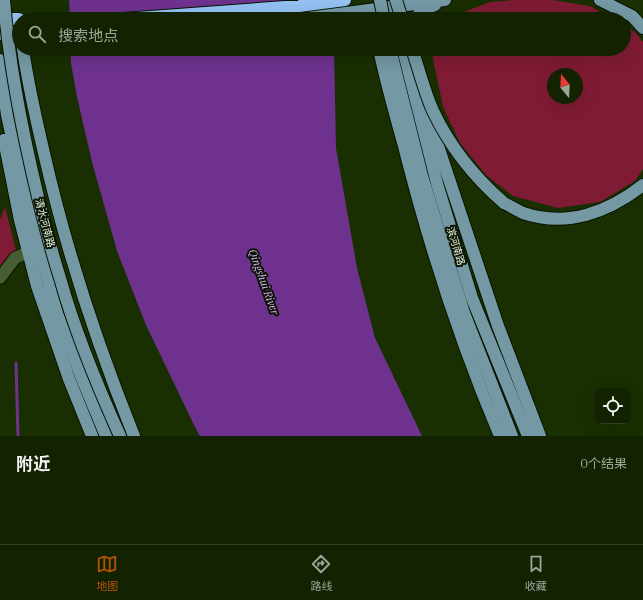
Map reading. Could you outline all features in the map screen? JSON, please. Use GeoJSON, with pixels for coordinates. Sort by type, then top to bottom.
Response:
{"type":"FeatureCollection","features":[{"type":"Feature","properties":{"kind":"highway"},"geometry":{"type":"LineString","coordinates":[[222,12],[292,7],[345,0]]}},
{"type":"Feature","properties":{"kind":"highway"},"geometry":{"type":"LineString","coordinates":[[0,19],[12,19]]}},
{"type":"Feature","properties":{"kind":"main road","name":"清水河南路"},"geometry":{"type":"LineString","coordinates":[[4,0],[16,101],[42,212],[60,279],[76,326],[94,376],[120,436]]}},
{"type":"Feature","properties":{"kind":"main road"},"geometry":{"type":"LineString","coordinates":[[380,0],[383,12]]}},
{"type":"Feature","properties":{"kind":"main road"},"geometry":{"type":"LineString","coordinates":[[395,0],[396,12]]}},
{"type":"Feature","properties":{"kind":"main road"},"geometry":{"type":"LineString","coordinates":[[395,0],[399,12]]}},
{"type":"Feature","properties":{"kind":"main road"},"geometry":{"type":"LineString","coordinates":[[360,12],[445,0]]}},
{"type":"Feature","properties":{"kind":"main road"},"geometry":{"type":"LineString","coordinates":[[420,12],[425,8],[449,0]]}},
{"type":"Feature","properties":{"kind":"main road"},"geometry":{"type":"LineString","coordinates":[[600,0],[624,12]]}},
{"type":"Feature","properties":{"kind":"main road"},"geometry":{"type":"LineString","coordinates":[[631,16],[643,28]]}},
{"type":"Feature","properties":{"kind":"main road"},"geometry":{"type":"LineString","coordinates":[[0,23],[12,22]]}},
{"type":"Feature","properties":{"kind":"main road"},"geometry":{"type":"LineString","coordinates":[[0,34],[12,35]]}},
{"type":"Feature","properties":{"kind":"main road"},"geometry":{"type":"LineString","coordinates":[[24,56],[36,118],[66,244],[107,367],[134,436]]}},
{"type":"Feature","properties":{"kind":"main road"},"geometry":{"type":"LineString","coordinates":[[381,56],[414,186],[445,292],[468,356],[500,436]]}},
{"type":"Feature","properties":{"kind":"main road","name":"滨河南路"},"geometry":{"type":"LineString","coordinates":[[392,56],[422,176],[464,313],[512,436]]}},
{"type":"Feature","properties":{"kind":"main road","name":"滨河南路"},"geometry":{"type":"LineString","coordinates":[[405,56],[438,187],[472,298],[528,436]]}},
{"type":"Feature","properties":{"kind":"main road"},"geometry":{"type":"LineString","coordinates":[[414,56],[432,110],[450,144],[471,171],[504,203],[523,213],[546,218],[567,218],[590,215],[610,207],[628,197],[643,185]]}},
{"type":"Feature","properties":{"kind":"main road"},"geometry":{"type":"LineString","coordinates":[[419,56],[436,140],[498,326],[540,436]]}},
{"type":"Feature","properties":{"kind":"main road","name":"清水河南路"},"geometry":{"type":"LineString","coordinates":[[0,60],[7,115],[28,210],[57,313],[106,436]]}},
{"type":"Feature","properties":{"kind":"main road"},"geometry":{"type":"LineString","coordinates":[[0,117],[20,220],[37,286],[69,379],[92,436]]}},
{"type":"Feature","properties":{"kind":"lane"},"geometry":{"type":"LineString","coordinates":[[0,278],[15,258],[28,252]]}},
{"type":"Feature","properties":{"kind":"shaded area"},"geometry":{"type":"Polygon","coordinates":[[[552,0],[590,6],[600,12],[464,12],[490,2],[552,0]]]}},
{"type":"Feature","properties":{"kind":"shaded area"},"geometry":{"type":"Polygon","coordinates":[[[631,30],[635,32],[643,42],[643,169],[635,181],[600,202],[558,208],[513,196],[486,175],[460,143],[443,107],[432,56],[631,56],[631,30]]]}},
{"type":"Feature","properties":{"kind":"shaded area"},"geometry":{"type":"Polygon","coordinates":[[[5,207],[17,254],[0,273],[0,220],[5,207]]]}},
{"type":"Feature","properties":{"kind":"water"},"geometry":{"type":"Polygon","coordinates":[[[69,0],[331,0],[332,12],[70,12],[69,0]]]}},
{"type":"Feature","properties":{"kind":"water","name":"Qingshui River"},"geometry":{"type":"Polygon","coordinates":[[[71,56],[334,56],[336,148],[357,268],[375,338],[422,436],[200,436],[146,325],[117,251],[92,162],[71,63],[71,56]]]}},
{"type":"Feature","properties":{"kind":"waterway"},"geometry":{"type":"LineString","coordinates":[[16,363],[18,436]]}}]}
